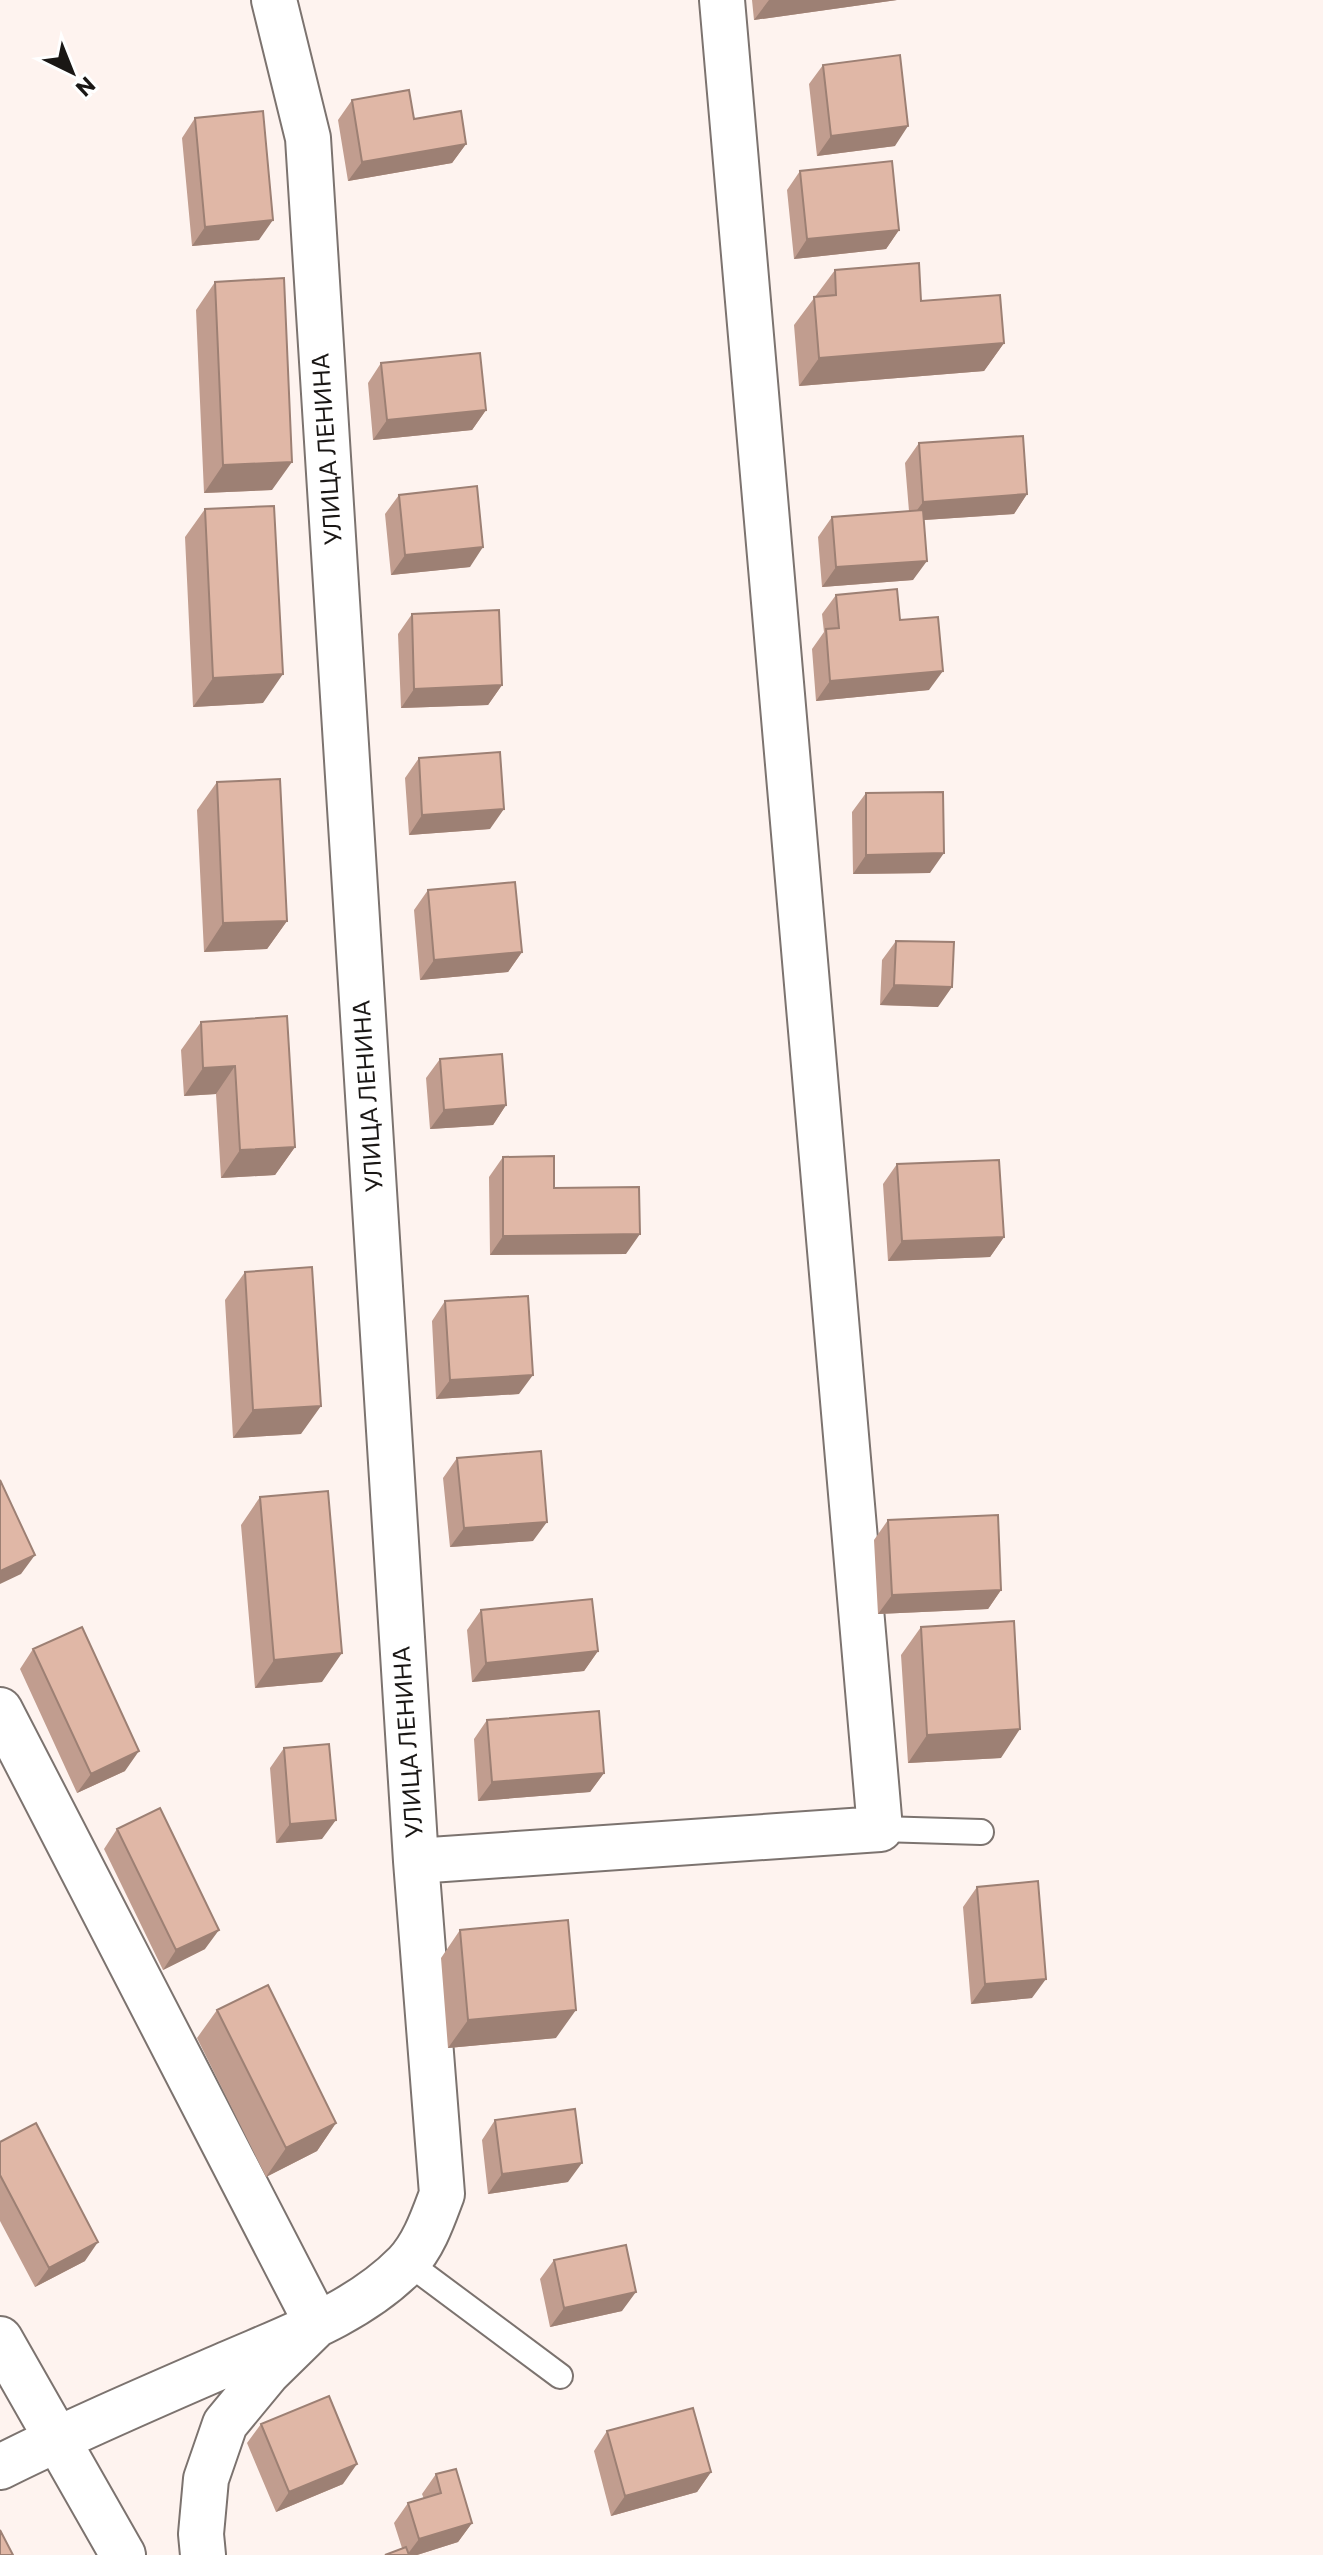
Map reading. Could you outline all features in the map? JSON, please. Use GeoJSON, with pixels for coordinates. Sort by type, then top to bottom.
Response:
{"type":"FeatureCollection","features":[{"type":"Feature","properties":{"kind":"street","name":"УЛИЦА ЛЕНИНА"},"geometry":{"type":"LineString","coordinates":[[275,0],[308,138],[416,1861],[442,2194],[429,2228],[407,2262]]}},
{"type":"Feature","properties":{"kind":"street"},"geometry":{"type":"LineString","coordinates":[[416,1861],[880,1829],[722,0]]}},
{"type":"Feature","properties":{"kind":"street"},"geometry":{"type":"LineString","coordinates":[[0,1710],[317,2324]]}},
{"type":"Feature","properties":{"kind":"street"},"geometry":{"type":"LineString","coordinates":[[0,2467],[55,2439],[317,2324],[363,2299],[407,2262]]}},
{"type":"Feature","properties":{"kind":"street"},"geometry":{"type":"LineString","coordinates":[[203,2555],[201,2534],[206,2479],[225,2424],[268,2372],[317,2324]]}},
{"type":"Feature","properties":{"kind":"street"},"geometry":{"type":"LineString","coordinates":[[0,2339],[123,2555]]}},
{"type":"Feature","properties":{"kind":"lane"},"geometry":{"type":"LineString","coordinates":[[880,1829],[981,1832]]}},
{"type":"Feature","properties":{"kind":"lane"},"geometry":{"type":"LineString","coordinates":[[407,2262],[560,2376]]}},
{"type":"Feature","properties":{"kind":"building"},"geometry":{"type":"Polygon","coordinates":[[[900,55],[908,126],[831,136],[823,65],[900,55]]]}},
{"type":"Feature","properties":{"kind":"building"},"geometry":{"type":"Polygon","coordinates":[[[409,90],[414,119],[461,111],[466,144],[362,162],[352,100],[409,90]]]}},
{"type":"Feature","properties":{"kind":"building"},"geometry":{"type":"Polygon","coordinates":[[[263,111],[273,220],[205,227],[195,118],[263,111]]]}},
{"type":"Feature","properties":{"kind":"building"},"geometry":{"type":"Polygon","coordinates":[[[892,161],[899,230],[807,239],[800,171],[892,161]]]}},
{"type":"Feature","properties":{"kind":"building"},"geometry":{"type":"Polygon","coordinates":[[[919,263],[921,301],[1000,295],[1004,343],[819,358],[814,297],[836,295],[835,270],[919,263]]]}},
{"type":"Feature","properties":{"kind":"building"},"geometry":{"type":"Polygon","coordinates":[[[284,278],[292,462],[223,465],[215,282],[284,278]]]}},
{"type":"Feature","properties":{"kind":"building"},"geometry":{"type":"Polygon","coordinates":[[[480,353],[486,410],[387,420],[381,363],[480,353]]]}},
{"type":"Feature","properties":{"kind":"building"},"geometry":{"type":"Polygon","coordinates":[[[1023,436],[1027,494],[923,502],[919,443],[1023,436]]]}},
{"type":"Feature","properties":{"kind":"building"},"geometry":{"type":"Polygon","coordinates":[[[477,486],[483,547],[405,555],[399,495],[477,486]]]}},
{"type":"Feature","properties":{"kind":"building"},"geometry":{"type":"Polygon","coordinates":[[[274,506],[283,674],[213,678],[205,509],[274,506]]]}},
{"type":"Feature","properties":{"kind":"building"},"geometry":{"type":"Polygon","coordinates":[[[923,510],[927,561],[836,567],[832,517],[923,510]]]}},
{"type":"Feature","properties":{"kind":"building"},"geometry":{"type":"Polygon","coordinates":[[[897,589],[900,620],[938,617],[943,671],[830,681],[826,629],[839,628],[836,595],[897,589]]]}},
{"type":"Feature","properties":{"kind":"building"},"geometry":{"type":"Polygon","coordinates":[[[499,610],[502,685],[414,689],[412,614],[499,610]]]}},
{"type":"Feature","properties":{"kind":"building"},"geometry":{"type":"Polygon","coordinates":[[[500,752],[504,809],[422,815],[419,758],[500,752]]]}},
{"type":"Feature","properties":{"kind":"building"},"geometry":{"type":"Polygon","coordinates":[[[280,779],[287,921],[223,923],[217,782],[280,779]]]}},
{"type":"Feature","properties":{"kind":"building"},"geometry":{"type":"Polygon","coordinates":[[[943,792],[944,853],[866,855],[866,793],[943,792]]]}},
{"type":"Feature","properties":{"kind":"building"},"geometry":{"type":"Polygon","coordinates":[[[515,882],[522,952],[434,960],[428,890],[515,882]]]}},
{"type":"Feature","properties":{"kind":"building"},"geometry":{"type":"Polygon","coordinates":[[[896,941],[954,942],[952,987],[894,985],[896,941]]]}},
{"type":"Feature","properties":{"kind":"building"},"geometry":{"type":"Polygon","coordinates":[[[287,1016],[295,1147],[240,1150],[235,1066],[203,1068],[201,1022],[287,1016]]]}},
{"type":"Feature","properties":{"kind":"building"},"geometry":{"type":"Polygon","coordinates":[[[502,1054],[506,1105],[444,1110],[440,1059],[502,1054]]]}},
{"type":"Feature","properties":{"kind":"building"},"geometry":{"type":"Polygon","coordinates":[[[554,1156],[554,1188],[639,1187],[640,1234],[503,1236],[503,1157],[554,1156]]]}},
{"type":"Feature","properties":{"kind":"building"},"geometry":{"type":"Polygon","coordinates":[[[999,1160],[1004,1237],[902,1241],[897,1164],[999,1160]]]}},
{"type":"Feature","properties":{"kind":"building"},"geometry":{"type":"Polygon","coordinates":[[[312,1267],[321,1406],[253,1410],[245,1272],[312,1267]]]}},
{"type":"Feature","properties":{"kind":"building"},"geometry":{"type":"Polygon","coordinates":[[[528,1296],[533,1375],[450,1380],[445,1301],[528,1296]]]}},
{"type":"Feature","properties":{"kind":"building"},"geometry":{"type":"Polygon","coordinates":[[[541,1451],[547,1522],[464,1528],[457,1458],[541,1451]]]}},
{"type":"Feature","properties":{"kind":"building"},"geometry":{"type":"Polygon","coordinates":[[[0,1480],[35,1555],[0,1571],[0,1480]]]}},
{"type":"Feature","properties":{"kind":"building"},"geometry":{"type":"Polygon","coordinates":[[[328,1491],[342,1653],[274,1660],[260,1497],[328,1491]]]}},
{"type":"Feature","properties":{"kind":"building"},"geometry":{"type":"Polygon","coordinates":[[[998,1515],[1001,1590],[892,1595],[888,1520],[998,1515]]]}},
{"type":"Feature","properties":{"kind":"building"},"geometry":{"type":"Polygon","coordinates":[[[592,1599],[598,1651],[486,1663],[481,1610],[592,1599]]]}},
{"type":"Feature","properties":{"kind":"building"},"geometry":{"type":"Polygon","coordinates":[[[1014,1621],[1020,1729],[927,1735],[921,1627],[1014,1621]]]}},
{"type":"Feature","properties":{"kind":"building"},"geometry":{"type":"Polygon","coordinates":[[[82,1627],[139,1751],[91,1774],[33,1649],[82,1627]]]}},
{"type":"Feature","properties":{"kind":"building"},"geometry":{"type":"Polygon","coordinates":[[[599,1711],[604,1773],[492,1782],[487,1720],[599,1711]]]}},
{"type":"Feature","properties":{"kind":"building"},"geometry":{"type":"Polygon","coordinates":[[[329,1744],[336,1820],[290,1824],[284,1748],[329,1744]]]}},
{"type":"Feature","properties":{"kind":"building"},"geometry":{"type":"Polygon","coordinates":[[[160,1808],[219,1930],[176,1950],[117,1829],[160,1808]]]}},
{"type":"Feature","properties":{"kind":"building"},"geometry":{"type":"Polygon","coordinates":[[[1038,1881],[1046,1979],[985,1984],[977,1887],[1038,1881]]]}},
{"type":"Feature","properties":{"kind":"building"},"geometry":{"type":"Polygon","coordinates":[[[568,1920],[576,2010],[468,2020],[460,1930],[568,1920]]]}},
{"type":"Feature","properties":{"kind":"building"},"geometry":{"type":"Polygon","coordinates":[[[268,1985],[336,2123],[286,2148],[217,2010],[268,1985]]]}},
{"type":"Feature","properties":{"kind":"building"},"geometry":{"type":"Polygon","coordinates":[[[575,2109],[582,2163],[502,2174],[495,2120],[575,2109]]]}},
{"type":"Feature","properties":{"kind":"building"},"geometry":{"type":"Polygon","coordinates":[[[36,2123],[98,2242],[49,2268],[0,2175],[0,2142],[36,2123]]]}},
{"type":"Feature","properties":{"kind":"building"},"geometry":{"type":"Polygon","coordinates":[[[626,2245],[636,2292],[564,2308],[554,2260],[626,2245]]]}},
{"type":"Feature","properties":{"kind":"building"},"geometry":{"type":"Polygon","coordinates":[[[329,2396],[357,2464],[289,2492],[261,2424],[329,2396]]]}},
{"type":"Feature","properties":{"kind":"building"},"geometry":{"type":"Polygon","coordinates":[[[693,2408],[711,2472],[625,2496],[607,2431],[693,2408]]]}},
{"type":"Feature","properties":{"kind":"building"},"geometry":{"type":"Polygon","coordinates":[[[456,2469],[472,2523],[419,2539],[408,2503],[441,2493],[436,2474],[456,2469]]]}},
{"type":"Feature","properties":{"kind":"building"},"geometry":{"type":"Polygon","coordinates":[[[0,2530],[13,2555],[0,2555],[0,2530]]]}},
{"type":"Feature","properties":{"kind":"building"},"geometry":{"type":"Polygon","coordinates":[[[406,2547],[409,2555],[385,2555],[406,2547]]]}}]}
